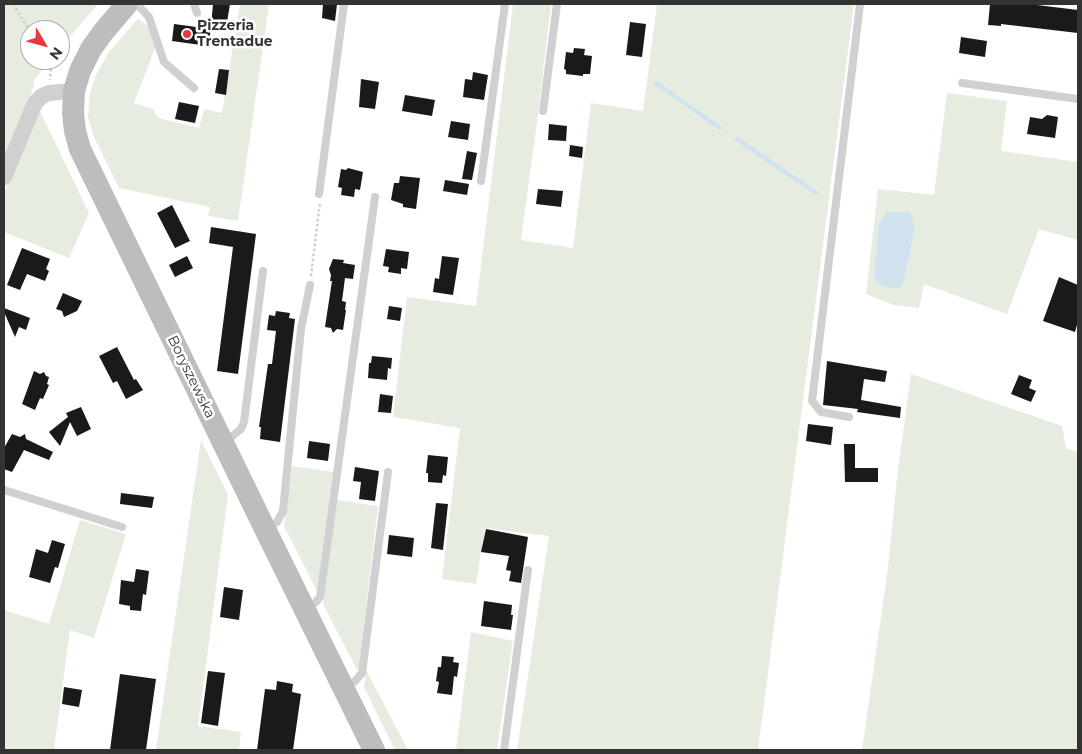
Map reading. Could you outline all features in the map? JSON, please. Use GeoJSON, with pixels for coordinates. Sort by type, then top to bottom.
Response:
{"type":"FeatureCollection","features":[{"type":"Feature","properties":{"kind":"main road","name":"Boryszewska"},"geometry":{"type":"LineString","coordinates":[[127,4],[91,49],[80,70],[74,91],[73,114],[80,149],[374,750]]}},
{"type":"Feature","properties":{"kind":"street"},"geometry":{"type":"LineString","coordinates":[[4,177],[35,103],[42,96],[49,93],[74,91]]}},
{"type":"Feature","properties":{"kind":"lane"},"geometry":{"type":"LineString","coordinates":[[137,4],[150,17],[164,62],[194,88]]}},
{"type":"Feature","properties":{"kind":"lane"},"geometry":{"type":"LineString","coordinates":[[194,4],[197,13]]}},
{"type":"Feature","properties":{"kind":"lane"},"geometry":{"type":"LineString","coordinates":[[319,194],[344,4]]}},
{"type":"Feature","properties":{"kind":"lane"},"geometry":{"type":"LineString","coordinates":[[482,181],[505,4]]}},
{"type":"Feature","properties":{"kind":"lane"},"geometry":{"type":"LineString","coordinates":[[543,111],[558,4]]}},
{"type":"Feature","properties":{"kind":"lane"},"geometry":{"type":"LineString","coordinates":[[849,417],[820,412],[812,401],[860,4]]}},
{"type":"Feature","properties":{"kind":"lane"},"geometry":{"type":"LineString","coordinates":[[962,83],[1078,99]]}},
{"type":"Feature","properties":{"kind":"lane"},"geometry":{"type":"LineString","coordinates":[[305,609],[315,603],[320,597],[375,197]]}},
{"type":"Feature","properties":{"kind":"lane"},"geometry":{"type":"LineString","coordinates":[[223,443],[240,429],[244,422],[263,270]]}},
{"type":"Feature","properties":{"kind":"lane"},"geometry":{"type":"LineString","coordinates":[[266,531],[277,522],[283,510],[301,329],[310,285]]}},
{"type":"Feature","properties":{"kind":"lane"},"geometry":{"type":"LineString","coordinates":[[344,689],[355,682],[362,673],[388,472]]}},
{"type":"Feature","properties":{"kind":"lane"},"geometry":{"type":"LineString","coordinates":[[4,490],[122,527]]}},
{"type":"Feature","properties":{"kind":"lane"},"geometry":{"type":"LineString","coordinates":[[504,750],[528,570]]}},
{"type":"Feature","properties":{"kind":"path"},"geometry":{"type":"LineString","coordinates":[[13,4],[23,20]]}},
{"type":"Feature","properties":{"kind":"path"},"geometry":{"type":"LineString","coordinates":[[49,93],[51,70]]}},
{"type":"Feature","properties":{"kind":"path"},"geometry":{"type":"LineString","coordinates":[[310,285],[320,200],[319,194]]}},
{"type":"Feature","properties":{"kind":"shaded area"},"geometry":{"type":"Polygon","coordinates":[[[4,4],[98,4],[70,36],[70,20],[20,20],[20,70],[42,70],[34,80],[34,86],[4,159],[4,4]]]}},
{"type":"Feature","properties":{"kind":"shaded area"},"geometry":{"type":"Polygon","coordinates":[[[240,4],[269,4],[238,221],[208,216],[210,207],[119,188],[94,137],[88,117],[90,93],[96,75],[109,52],[138,19],[149,27],[155,48],[134,103],[153,109],[158,118],[199,128],[204,109],[222,113],[240,4]]]}},
{"type":"Feature","properties":{"kind":"shaded area"},"geometry":{"type":"Polygon","coordinates":[[[513,4],[551,4],[521,240],[573,248],[591,103],[643,111],[657,4],[854,4],[758,750],[517,750],[549,536],[485,528],[476,584],[442,579],[460,428],[393,417],[407,297],[476,306],[513,4]]]}},
{"type":"Feature","properties":{"kind":"shaded area"},"geometry":{"type":"Polygon","coordinates":[[[947,93],[1007,101],[1001,151],[1078,162],[1078,240],[1039,229],[1007,314],[924,284],[919,308],[894,305],[866,294],[878,189],[934,195],[947,93]],[[915,228],[878,244],[874,273],[877,282],[889,288],[896,288],[905,276],[915,228]]]}},
{"type":"Feature","properties":{"kind":"shaded area"},"geometry":{"type":"Polygon","coordinates":[[[39,109],[89,213],[69,258],[4,232],[4,194],[39,109]]]}},
{"type":"Feature","properties":{"kind":"shaded area"},"geometry":{"type":"Polygon","coordinates":[[[911,374],[1062,426],[1066,448],[1078,451],[1078,750],[862,750],[888,568],[898,469],[911,374]]]}},
{"type":"Feature","properties":{"kind":"shaded area"},"geometry":{"type":"Polygon","coordinates":[[[201,440],[228,495],[198,726],[241,732],[239,750],[156,750],[201,440]]]}},
{"type":"Feature","properties":{"kind":"shaded area"},"geometry":{"type":"Polygon","coordinates":[[[292,466],[333,472],[317,591],[284,526],[292,466]]]}},
{"type":"Feature","properties":{"kind":"shaded area"},"geometry":{"type":"Polygon","coordinates":[[[337,500],[378,506],[359,667],[357,670],[323,604],[337,500]]]}},
{"type":"Feature","properties":{"kind":"shaded area"},"geometry":{"type":"Polygon","coordinates":[[[80,520],[126,534],[94,638],[70,630],[54,750],[4,750],[4,610],[49,624],[80,520]]]}},
{"type":"Feature","properties":{"kind":"shaded area"},"geometry":{"type":"Polygon","coordinates":[[[471,632],[513,641],[497,750],[456,750],[471,632]]]}},
{"type":"Feature","properties":{"kind":"shaded area"},"geometry":{"type":"Polygon","coordinates":[[[366,670],[408,750],[395,750],[364,687],[366,670]]]}},
{"type":"Feature","properties":{"kind":"water"},"geometry":{"type":"Polygon","coordinates":[[[887,212],[910,212],[915,228],[905,276],[901,287],[896,288],[889,288],[877,283],[874,274],[879,224],[887,212]]]}},
{"type":"Feature","properties":{"kind":"building"},"geometry":{"type":"Polygon","coordinates":[[[213,4],[230,4],[226,28],[211,26],[213,4]]]}},
{"type":"Feature","properties":{"kind":"building"},"geometry":{"type":"Polygon","coordinates":[[[323,4],[337,4],[335,21],[322,18],[323,4]]]}},
{"type":"Feature","properties":{"kind":"building"},"geometry":{"type":"Polygon","coordinates":[[[990,4],[1029,4],[1078,10],[1078,33],[1001,24],[1001,26],[988,25],[990,4]]]}},
{"type":"Feature","properties":{"kind":"building"},"geometry":{"type":"Polygon","coordinates":[[[630,22],[646,24],[642,57],[626,55],[630,22]]]}},
{"type":"Feature","properties":{"kind":"building"},"geometry":{"type":"Polygon","coordinates":[[[174,24],[211,29],[208,46],[172,41],[174,24]]]}},
{"type":"Feature","properties":{"kind":"building"},"geometry":{"type":"Polygon","coordinates":[[[961,37],[987,41],[985,57],[959,53],[961,37]]]}},
{"type":"Feature","properties":{"kind":"building"},"geometry":{"type":"Polygon","coordinates":[[[574,48],[585,49],[584,55],[592,56],[590,74],[583,74],[583,76],[566,74],[564,69],[566,52],[573,53],[574,48]]]}},
{"type":"Feature","properties":{"kind":"building"},"geometry":{"type":"Polygon","coordinates":[[[219,69],[229,70],[226,95],[215,93],[219,69]]]}},
{"type":"Feature","properties":{"kind":"building"},"geometry":{"type":"Polygon","coordinates":[[[473,72],[488,75],[484,100],[463,97],[465,79],[472,80],[473,72]]]}},
{"type":"Feature","properties":{"kind":"building"},"geometry":{"type":"Polygon","coordinates":[[[361,79],[379,82],[375,109],[359,107],[361,79]]]}},
{"type":"Feature","properties":{"kind":"building"},"geometry":{"type":"Polygon","coordinates":[[[405,95],[435,100],[432,116],[402,111],[405,95]]]}},
{"type":"Feature","properties":{"kind":"building"},"geometry":{"type":"Polygon","coordinates":[[[179,102],[199,106],[195,123],[175,119],[179,102]]]}},
{"type":"Feature","properties":{"kind":"building"},"geometry":{"type":"Polygon","coordinates":[[[1047,115],[1058,117],[1055,138],[1027,134],[1030,117],[1042,119],[1047,115]]]}},
{"type":"Feature","properties":{"kind":"building"},"geometry":{"type":"Polygon","coordinates":[[[451,121],[470,124],[468,140],[448,137],[451,121]]]}},
{"type":"Feature","properties":{"kind":"building"},"geometry":{"type":"Polygon","coordinates":[[[549,124],[567,126],[566,141],[548,140],[549,124]]]}},
{"type":"Feature","properties":{"kind":"building"},"geometry":{"type":"Polygon","coordinates":[[[570,145],[583,147],[582,158],[569,156],[570,145]]]}},
{"type":"Feature","properties":{"kind":"building"},"geometry":{"type":"Polygon","coordinates":[[[467,151],[477,153],[472,180],[462,179],[467,151]]]}},
{"type":"Feature","properties":{"kind":"building"},"geometry":{"type":"Polygon","coordinates":[[[348,168],[363,172],[360,190],[355,189],[354,197],[341,195],[342,188],[338,187],[341,169],[346,170],[348,168]]]}},
{"type":"Feature","properties":{"kind":"building"},"geometry":{"type":"Polygon","coordinates":[[[400,176],[420,178],[416,209],[403,207],[403,204],[391,200],[394,183],[399,183],[400,176]]]}},
{"type":"Feature","properties":{"kind":"building"},"geometry":{"type":"Polygon","coordinates":[[[445,180],[469,184],[467,195],[443,191],[445,180]]]}},
{"type":"Feature","properties":{"kind":"building"},"geometry":{"type":"Polygon","coordinates":[[[538,189],[563,191],[561,207],[536,204],[538,189]]]}},
{"type":"Feature","properties":{"kind":"building"},"geometry":{"type":"Polygon","coordinates":[[[172,205],[190,241],[175,248],[157,213],[172,205]]]}},
{"type":"Feature","properties":{"kind":"building"},"geometry":{"type":"Polygon","coordinates":[[[211,227],[256,234],[238,374],[217,371],[233,247],[209,243],[211,227]]]}},
{"type":"Feature","properties":{"kind":"building"},"geometry":{"type":"Polygon","coordinates":[[[22,248],[50,259],[46,269],[49,271],[45,281],[27,274],[20,290],[7,285],[22,248]]]}},
{"type":"Feature","properties":{"kind":"building"},"geometry":{"type":"Polygon","coordinates":[[[386,249],[409,252],[407,269],[401,268],[401,274],[388,272],[389,267],[383,266],[386,249]]]}},
{"type":"Feature","properties":{"kind":"building"},"geometry":{"type":"Polygon","coordinates":[[[187,256],[193,268],[175,277],[169,265],[187,256]]]}},
{"type":"Feature","properties":{"kind":"building"},"geometry":{"type":"Polygon","coordinates":[[[442,256],[459,258],[453,295],[433,292],[435,278],[439,279],[442,256]]]}},
{"type":"Feature","properties":{"kind":"building"},"geometry":{"type":"Polygon","coordinates":[[[333,259],[344,260],[343,263],[355,265],[353,279],[345,278],[342,301],[346,302],[346,310],[343,330],[337,329],[333,333],[331,328],[325,327],[332,281],[330,281],[329,269],[333,259]]]}},
{"type":"Feature","properties":{"kind":"building"},"geometry":{"type":"Polygon","coordinates":[[[1059,277],[1078,285],[1078,321],[1075,332],[1043,321],[1059,277]]]}},
{"type":"Feature","properties":{"kind":"building"},"geometry":{"type":"Polygon","coordinates":[[[63,293],[82,301],[77,311],[64,317],[62,311],[56,309],[63,293]]]}},
{"type":"Feature","properties":{"kind":"building"},"geometry":{"type":"Polygon","coordinates":[[[389,306],[402,308],[400,321],[387,319],[389,306]]]}},
{"type":"Feature","properties":{"kind":"building"},"geometry":{"type":"Polygon","coordinates":[[[4,308],[30,318],[26,330],[19,327],[15,337],[4,308]]]}},
{"type":"Feature","properties":{"kind":"building"},"geometry":{"type":"Polygon","coordinates":[[[276,311],[290,313],[289,318],[295,319],[280,442],[260,439],[261,427],[259,427],[268,364],[272,364],[276,331],[267,330],[269,315],[275,316],[276,311]]]}},
{"type":"Feature","properties":{"kind":"building"},"geometry":{"type":"Polygon","coordinates":[[[117,347],[134,380],[136,379],[143,390],[126,399],[117,381],[113,383],[99,356],[117,347]]]}},
{"type":"Feature","properties":{"kind":"building"},"geometry":{"type":"Polygon","coordinates":[[[372,356],[392,358],[391,369],[388,368],[387,380],[368,378],[369,363],[371,363],[372,356]]]}},
{"type":"Feature","properties":{"kind":"building"},"geometry":{"type":"Polygon","coordinates":[[[827,361],[887,371],[885,382],[864,379],[861,400],[901,407],[900,418],[857,412],[858,409],[823,405],[827,361]]]}},
{"type":"Feature","properties":{"kind":"building"},"geometry":{"type":"Polygon","coordinates":[[[34,371],[40,374],[44,372],[49,377],[47,384],[49,385],[43,399],[40,398],[35,410],[22,404],[34,371]]]}},
{"type":"Feature","properties":{"kind":"building"},"geometry":{"type":"Polygon","coordinates":[[[1019,375],[1032,380],[1029,388],[1036,391],[1031,402],[1011,394],[1019,375]]]}},
{"type":"Feature","properties":{"kind":"building"},"geometry":{"type":"Polygon","coordinates":[[[380,394],[393,396],[391,413],[378,412],[380,394]]]}},
{"type":"Feature","properties":{"kind":"building"},"geometry":{"type":"Polygon","coordinates":[[[81,407],[91,429],[77,436],[70,422],[60,446],[49,432],[68,417],[66,413],[81,407]]]}},
{"type":"Feature","properties":{"kind":"building"},"geometry":{"type":"Polygon","coordinates":[[[808,424],[833,427],[831,445],[806,441],[808,424]]]}},
{"type":"Feature","properties":{"kind":"building"},"geometry":{"type":"Polygon","coordinates":[[[12,434],[20,437],[25,434],[26,439],[53,452],[49,460],[24,450],[12,472],[4,469],[4,448],[12,434]]]}},
{"type":"Feature","properties":{"kind":"building"},"geometry":{"type":"Polygon","coordinates":[[[309,441],[330,444],[328,461],[307,458],[309,441]]]}},
{"type":"Feature","properties":{"kind":"building"},"geometry":{"type":"Polygon","coordinates":[[[844,444],[855,444],[855,468],[878,468],[878,482],[845,482],[844,444]]]}},
{"type":"Feature","properties":{"kind":"building"},"geometry":{"type":"Polygon","coordinates":[[[428,455],[448,457],[446,476],[443,475],[442,483],[428,482],[428,473],[426,473],[428,455]]]}},
{"type":"Feature","properties":{"kind":"building"},"geometry":{"type":"Polygon","coordinates":[[[355,467],[379,471],[375,501],[359,499],[361,482],[353,481],[355,467]]]}},
{"type":"Feature","properties":{"kind":"building"},"geometry":{"type":"Polygon","coordinates":[[[121,493],[154,497],[152,508],[120,504],[121,493]]]}},
{"type":"Feature","properties":{"kind":"building"},"geometry":{"type":"Polygon","coordinates":[[[436,503],[448,504],[443,550],[431,548],[436,503]]]}},
{"type":"Feature","properties":{"kind":"building"},"geometry":{"type":"Polygon","coordinates":[[[486,529],[528,537],[521,583],[509,581],[511,571],[506,570],[509,556],[481,552],[486,529]]]}},
{"type":"Feature","properties":{"kind":"building"},"geometry":{"type":"Polygon","coordinates":[[[389,535],[414,538],[412,557],[387,554],[389,535]]]}},
{"type":"Feature","properties":{"kind":"building"},"geometry":{"type":"Polygon","coordinates":[[[52,540],[65,544],[58,568],[55,567],[50,583],[29,577],[36,549],[48,553],[52,540]]]}},
{"type":"Feature","properties":{"kind":"building"},"geometry":{"type":"Polygon","coordinates":[[[136,569],[149,571],[146,595],[143,594],[141,611],[130,610],[130,606],[119,604],[121,580],[134,582],[136,569]]]}},
{"type":"Feature","properties":{"kind":"building"},"geometry":{"type":"Polygon","coordinates":[[[224,587],[243,590],[239,620],[220,617],[224,587]]]}},
{"type":"Feature","properties":{"kind":"building"},"geometry":{"type":"Polygon","coordinates":[[[484,601],[512,605],[511,630],[481,626],[484,601]]]}},
{"type":"Feature","properties":{"kind":"building"},"geometry":{"type":"Polygon","coordinates":[[[442,656],[454,657],[453,662],[459,663],[457,677],[454,676],[452,695],[437,693],[439,682],[436,681],[438,667],[441,667],[442,656]]]}},
{"type":"Feature","properties":{"kind":"building"},"geometry":{"type":"Polygon","coordinates":[[[208,671],[225,673],[218,726],[201,723],[208,671]]]}},
{"type":"Feature","properties":{"kind":"building"},"geometry":{"type":"Polygon","coordinates":[[[120,674],[156,679],[146,750],[110,750],[120,674]]]}},
{"type":"Feature","properties":{"kind":"building"},"geometry":{"type":"Polygon","coordinates":[[[277,681],[293,684],[292,692],[301,694],[293,750],[257,750],[265,689],[276,690],[277,681]]]}},
{"type":"Feature","properties":{"kind":"building"},"geometry":{"type":"Polygon","coordinates":[[[64,687],[82,690],[79,707],[62,704],[64,687]]]}},
{"type":"Feature","properties":{"kind":"waterway"},"geometry":{"type":"LineString","coordinates":[[656,83],[720,128]]}},
{"type":"Feature","properties":{"kind":"waterway"},"geometry":{"type":"LineString","coordinates":[[737,139],[816,193]]}},
{"type":"Feature","properties":{"kind":"place","name":"Pizzeria Trentadue"},"geometry":{"type":"Point","coordinates":[187,34]}}]}
